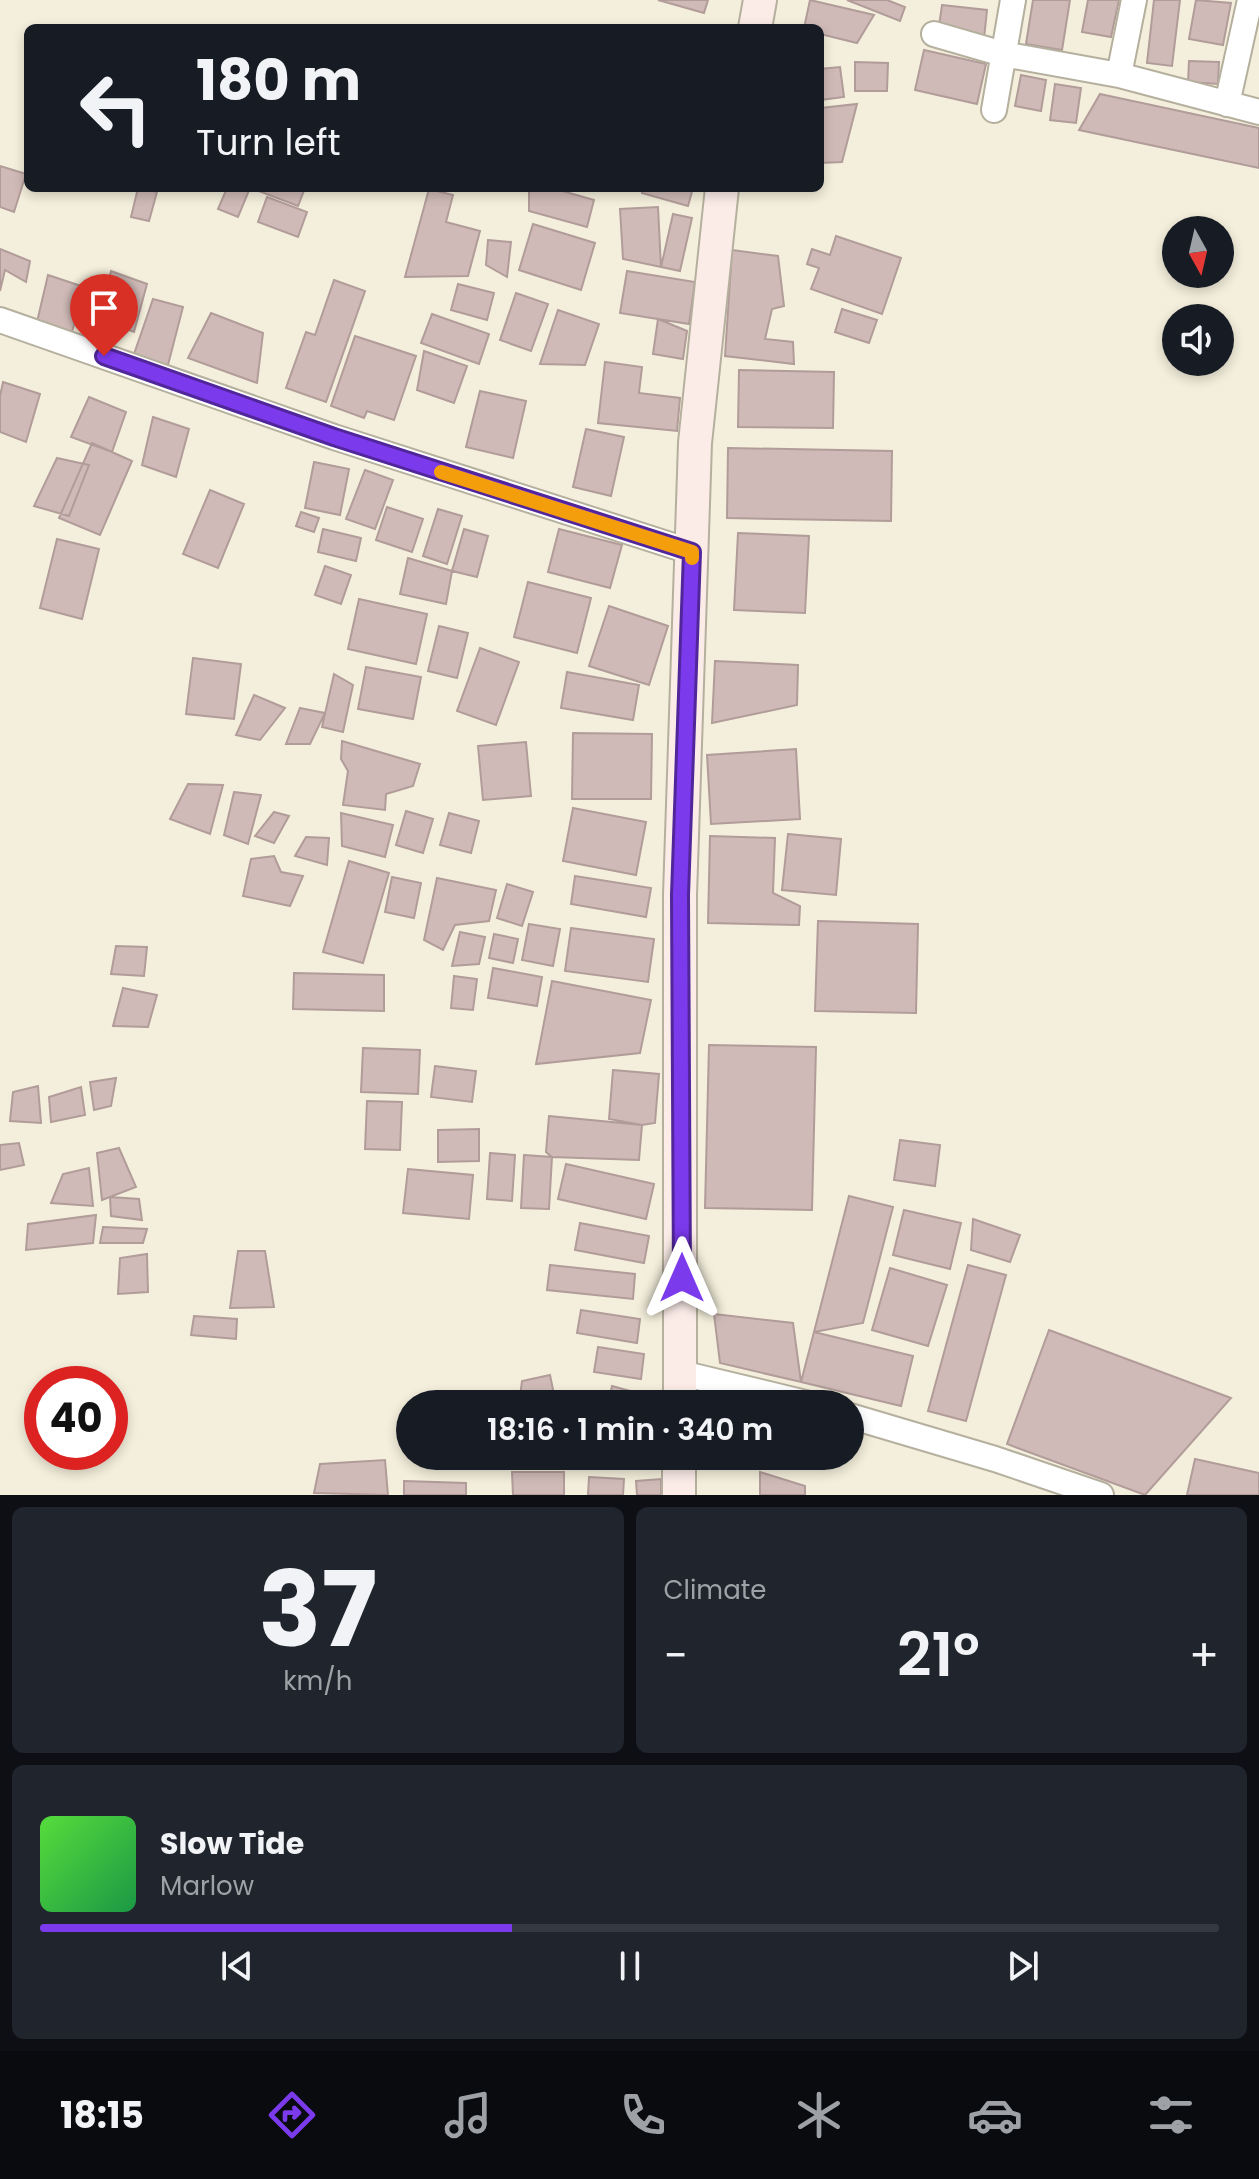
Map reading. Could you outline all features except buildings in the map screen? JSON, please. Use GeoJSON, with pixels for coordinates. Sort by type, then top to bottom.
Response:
{"type":"FeatureCollection","features":[{"type":"Feature","properties":{"kind":"street"},"geometry":{"type":"LineString","coordinates":[[756,24],[760,0]]}},
{"type":"Feature","properties":{"kind":"street"},"geometry":{"type":"LineString","coordinates":[[994,110],[1013,0]]}},
{"type":"Feature","properties":{"kind":"street"},"geometry":{"type":"LineString","coordinates":[[1119,75],[1134,0]]}},
{"type":"Feature","properties":{"kind":"street"},"geometry":{"type":"LineString","coordinates":[[1227,104],[1250,0]]}},
{"type":"Feature","properties":{"kind":"street"},"geometry":{"type":"LineString","coordinates":[[934,34],[1003,54],[1119,75],[1259,112]]}},
{"type":"Feature","properties":{"kind":"street"},"geometry":{"type":"LineString","coordinates":[[681,1389],[680,895],[695,443],[722,192]]}},
{"type":"Feature","properties":{"kind":"street"},"geometry":{"type":"LineString","coordinates":[[0,320],[334,437],[692,552]]}},
{"type":"Feature","properties":{"kind":"street"},"geometry":{"type":"LineString","coordinates":[[864,1420],[995,1459],[1101,1495]]}},
{"type":"Feature","properties":{"kind":"street"},"geometry":{"type":"LineString","coordinates":[[679,1470],[679,1495]]}},
{"type":"Feature","properties":{"kind":"slow traffic"},"geometry":{"type":"LineString","coordinates":[[441,472],[692,552],[692,558]]}},
{"type":"Feature","properties":{"kind":"route"},"geometry":{"type":"LineString","coordinates":[[104,356],[334,437],[692,552],[680,895],[682,1278]]}}]}
